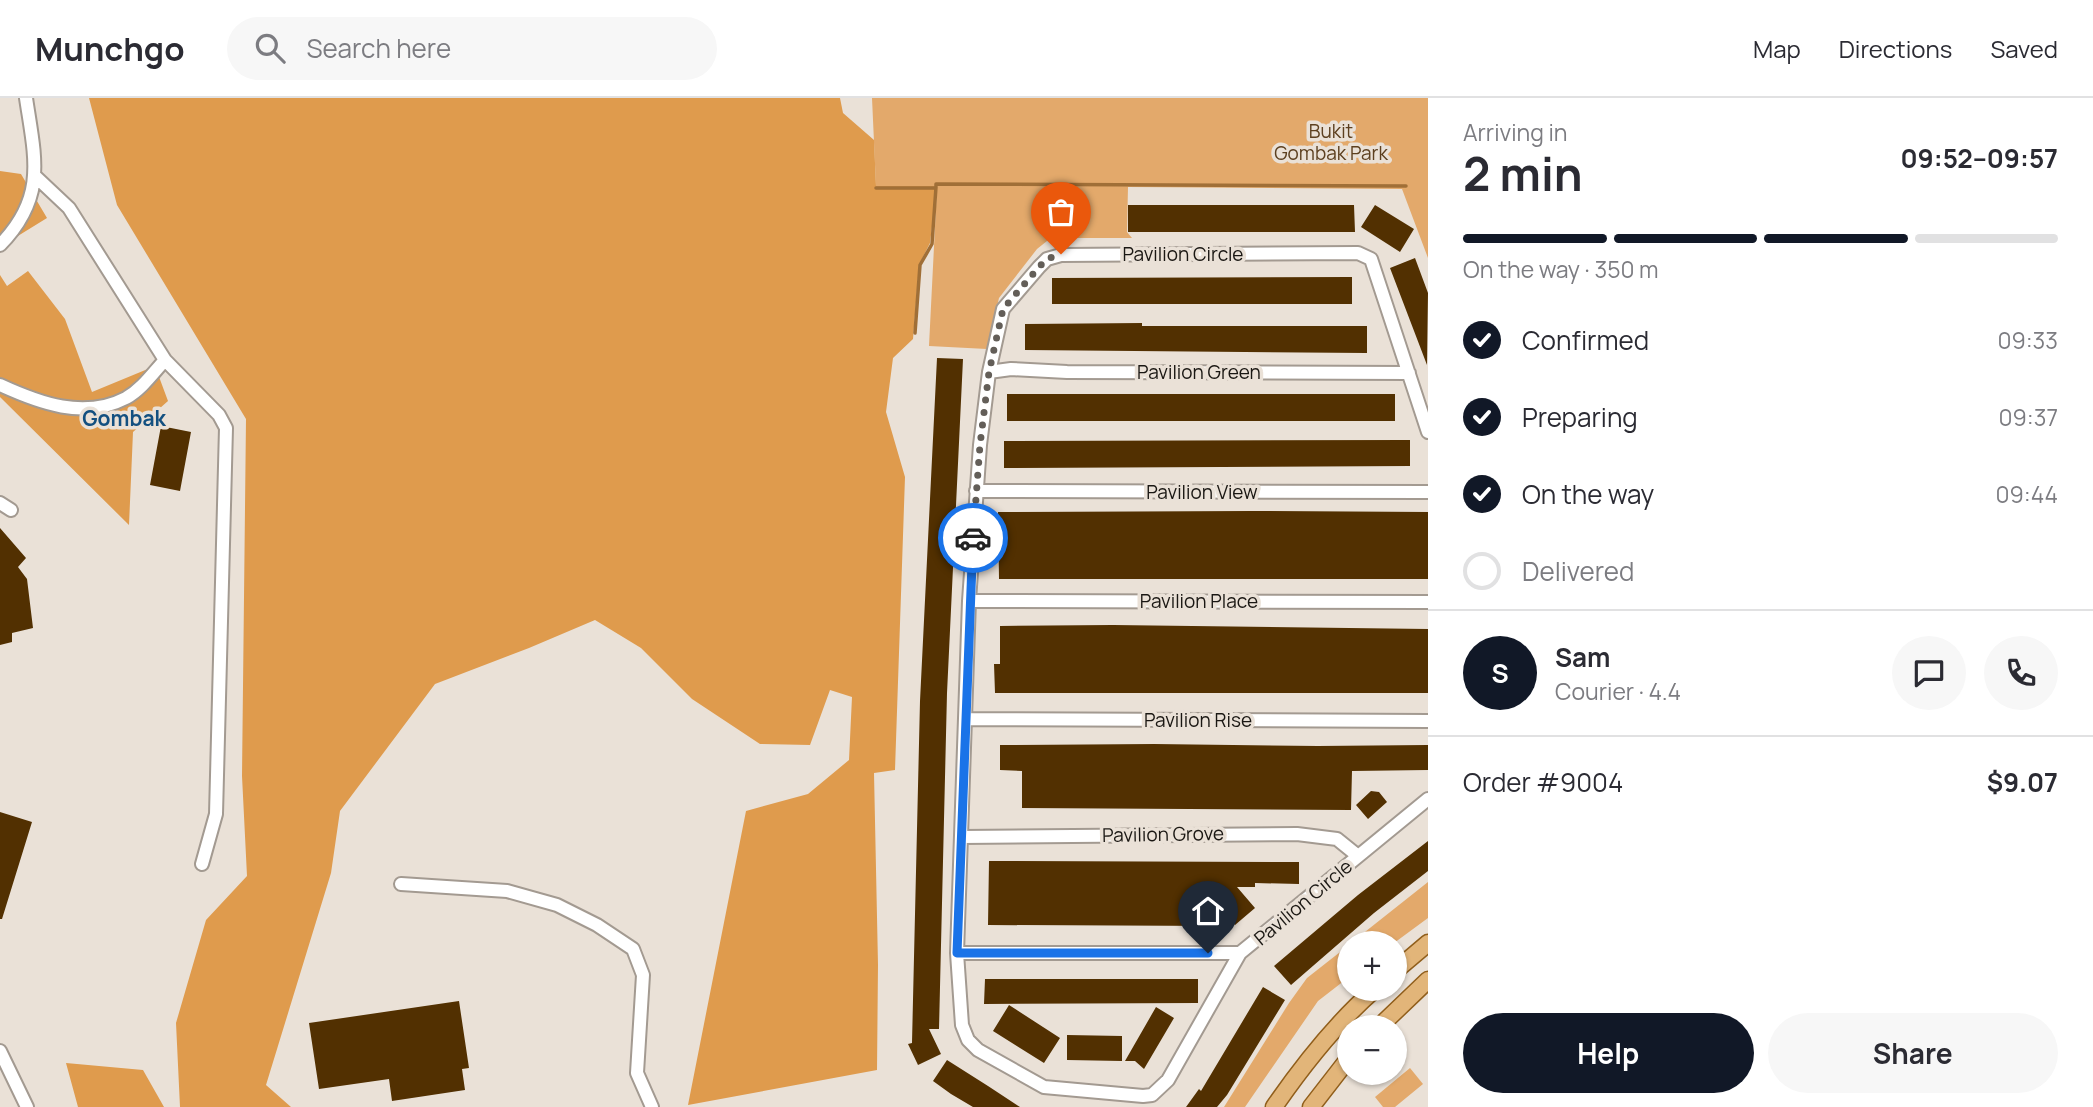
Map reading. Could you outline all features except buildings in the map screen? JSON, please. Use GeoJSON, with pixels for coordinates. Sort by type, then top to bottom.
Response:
{"type":"FeatureCollection","features":[{"type":"Feature","properties":{"kind":"main road"},"geometry":{"type":"LineString","coordinates":[[1407,961],[1428,943]]}},
{"type":"Feature","properties":{"kind":"main road"},"geometry":{"type":"LineString","coordinates":[[1392,1015],[1428,980]]}},
{"type":"Feature","properties":{"kind":"main road"},"geometry":{"type":"LineString","coordinates":[[1274,1107],[1328,1037],[1362,1001]]}},
{"type":"Feature","properties":{"kind":"main road"},"geometry":{"type":"LineString","coordinates":[[1311,1107],[1337,1073]]}},
{"type":"Feature","properties":{"kind":"street"},"geometry":{"type":"LineString","coordinates":[[0,244],[14,230],[29,206],[35,176],[35,157],[26,98]]}},
{"type":"Feature","properties":{"kind":"street"},"geometry":{"type":"LineString","coordinates":[[35,176],[69,208],[164,360],[219,415],[226,428],[216,814],[202,864]]}},
{"type":"Feature","properties":{"kind":"street","name":"Pavilion Circle"},"geometry":{"type":"LineString","coordinates":[[1427,428],[1371,259],[1358,253],[1061,254],[1047,259],[1003,309],[989,372],[976,491],[969,601],[957,953],[962,1026],[968,1040],[978,1050],[1044,1087],[1153,1095],[1168,1080],[1240,953],[1428,799]]}},
{"type":"Feature","properties":{"kind":"street"},"geometry":{"type":"LineString","coordinates":[[0,385],[57,407],[103,406],[126,398],[164,360]]}},
{"type":"Feature","properties":{"kind":"street","name":"Pavilion Green"},"geometry":{"type":"LineString","coordinates":[[989,372],[1011,369],[1081,372],[1409,373]]}},
{"type":"Feature","properties":{"kind":"street","name":"Pavilion View"},"geometry":{"type":"LineString","coordinates":[[976,491],[1428,492]]}},
{"type":"Feature","properties":{"kind":"street","name":"Pavilion Place"},"geometry":{"type":"LineString","coordinates":[[969,601],[1428,602]]}},
{"type":"Feature","properties":{"kind":"street","name":"Pavilion Rise"},"geometry":{"type":"LineString","coordinates":[[967,719],[1428,721]]}},
{"type":"Feature","properties":{"kind":"street","name":"Pavilion Grove"},"geometry":{"type":"LineString","coordinates":[[962,837],[1297,834],[1337,839],[1358,856]]}},
{"type":"Feature","properties":{"kind":"street"},"geometry":{"type":"LineString","coordinates":[[401,884],[507,891],[545,901],[597,925],[633,949],[643,975],[637,1073],[652,1107]]}},
{"type":"Feature","properties":{"kind":"street"},"geometry":{"type":"LineString","coordinates":[[957,953],[1240,953]]}},
{"type":"Feature","properties":{"kind":"street"},"geometry":{"type":"LineString","coordinates":[[0,1051],[27,1107]]}},
{"type":"Feature","properties":{"kind":"green space","name":"Bukit Gombak Park"},"geometry":{"type":"Polygon","coordinates":[[[872,98],[1428,98],[1428,258],[1402,189],[1128,187],[1127,232],[1132,238],[1058,238],[1047,241],[1037,249],[999,298],[987,349],[929,346],[937,187],[876,186],[872,98]]]}},
{"type":"Feature","properties":{"kind":"green space"},"geometry":{"type":"Polygon","coordinates":[[[1428,882],[1428,918],[1407,933],[1407,931],[1366,931],[1428,882]]]}},
{"type":"Feature","properties":{"kind":"green space"},"geometry":{"type":"Polygon","coordinates":[[[1337,954],[1337,986],[1318,1001],[1245,1107],[1224,1107],[1289,1003],[1307,978],[1337,954]]]}},
{"type":"Feature","properties":{"kind":"green space"},"geometry":{"type":"Polygon","coordinates":[[[1410,1068],[1423,1084],[1395,1107],[1383,1107],[1375,1097],[1389,1085],[1407,1085],[1407,1070],[1410,1068]]]}},
{"type":"Feature","properties":{"kind":"shaded area"},"geometry":{"type":"Polygon","coordinates":[[[89,98],[840,98],[843,113],[874,140],[876,186],[937,186],[930,243],[919,265],[913,339],[893,358],[886,412],[905,477],[895,770],[874,773],[877,1070],[688,1105],[746,811],[808,794],[849,760],[852,697],[830,690],[810,745],[760,744],[692,699],[641,648],[595,620],[435,684],[340,811],[331,873],[266,1085],[291,1107],[180,1107],[176,1023],[206,920],[247,876],[242,776],[246,419],[117,205],[89,98]]]}},
{"type":"Feature","properties":{"kind":"shaded area"},"geometry":{"type":"Polygon","coordinates":[[[0,171],[21,174],[47,218],[0,247],[0,171]]]}},
{"type":"Feature","properties":{"kind":"shaded area"},"geometry":{"type":"Polygon","coordinates":[[[28,271],[65,319],[92,392],[155,366],[168,401],[133,432],[129,525],[0,397],[0,275],[7,286],[28,271]]]}},
{"type":"Feature","properties":{"kind":"shaded area"},"geometry":{"type":"Polygon","coordinates":[[[66,1063],[143,1070],[164,1107],[78,1107],[66,1063]]]}},
{"type":"Feature","properties":{"kind":"waterway"},"geometry":{"type":"LineString","coordinates":[[936,186],[1406,186]]}},
{"type":"Feature","properties":{"kind":"waterway"},"geometry":{"type":"LineString","coordinates":[[915,333],[920,265],[932,244],[936,187]]}},
{"type":"Feature","properties":{"kind":"waterway"},"geometry":{"type":"LineString","coordinates":[[876,188],[936,188]]}},
{"type":"Feature","properties":{"kind":"way so far"},"geometry":{"type":"LineString","coordinates":[[973,538],[989,372],[1003,309],[1047,259],[1061,254]]}},
{"type":"Feature","properties":{"kind":"district","name":"Gombak"},"geometry":{"type":"Point","coordinates":[124,418]}},
{"type":"Feature","properties":{"kind":"route"},"geometry":{"type":"LineString","coordinates":[[973,538],[957,953],[1208,953]]}}]}
